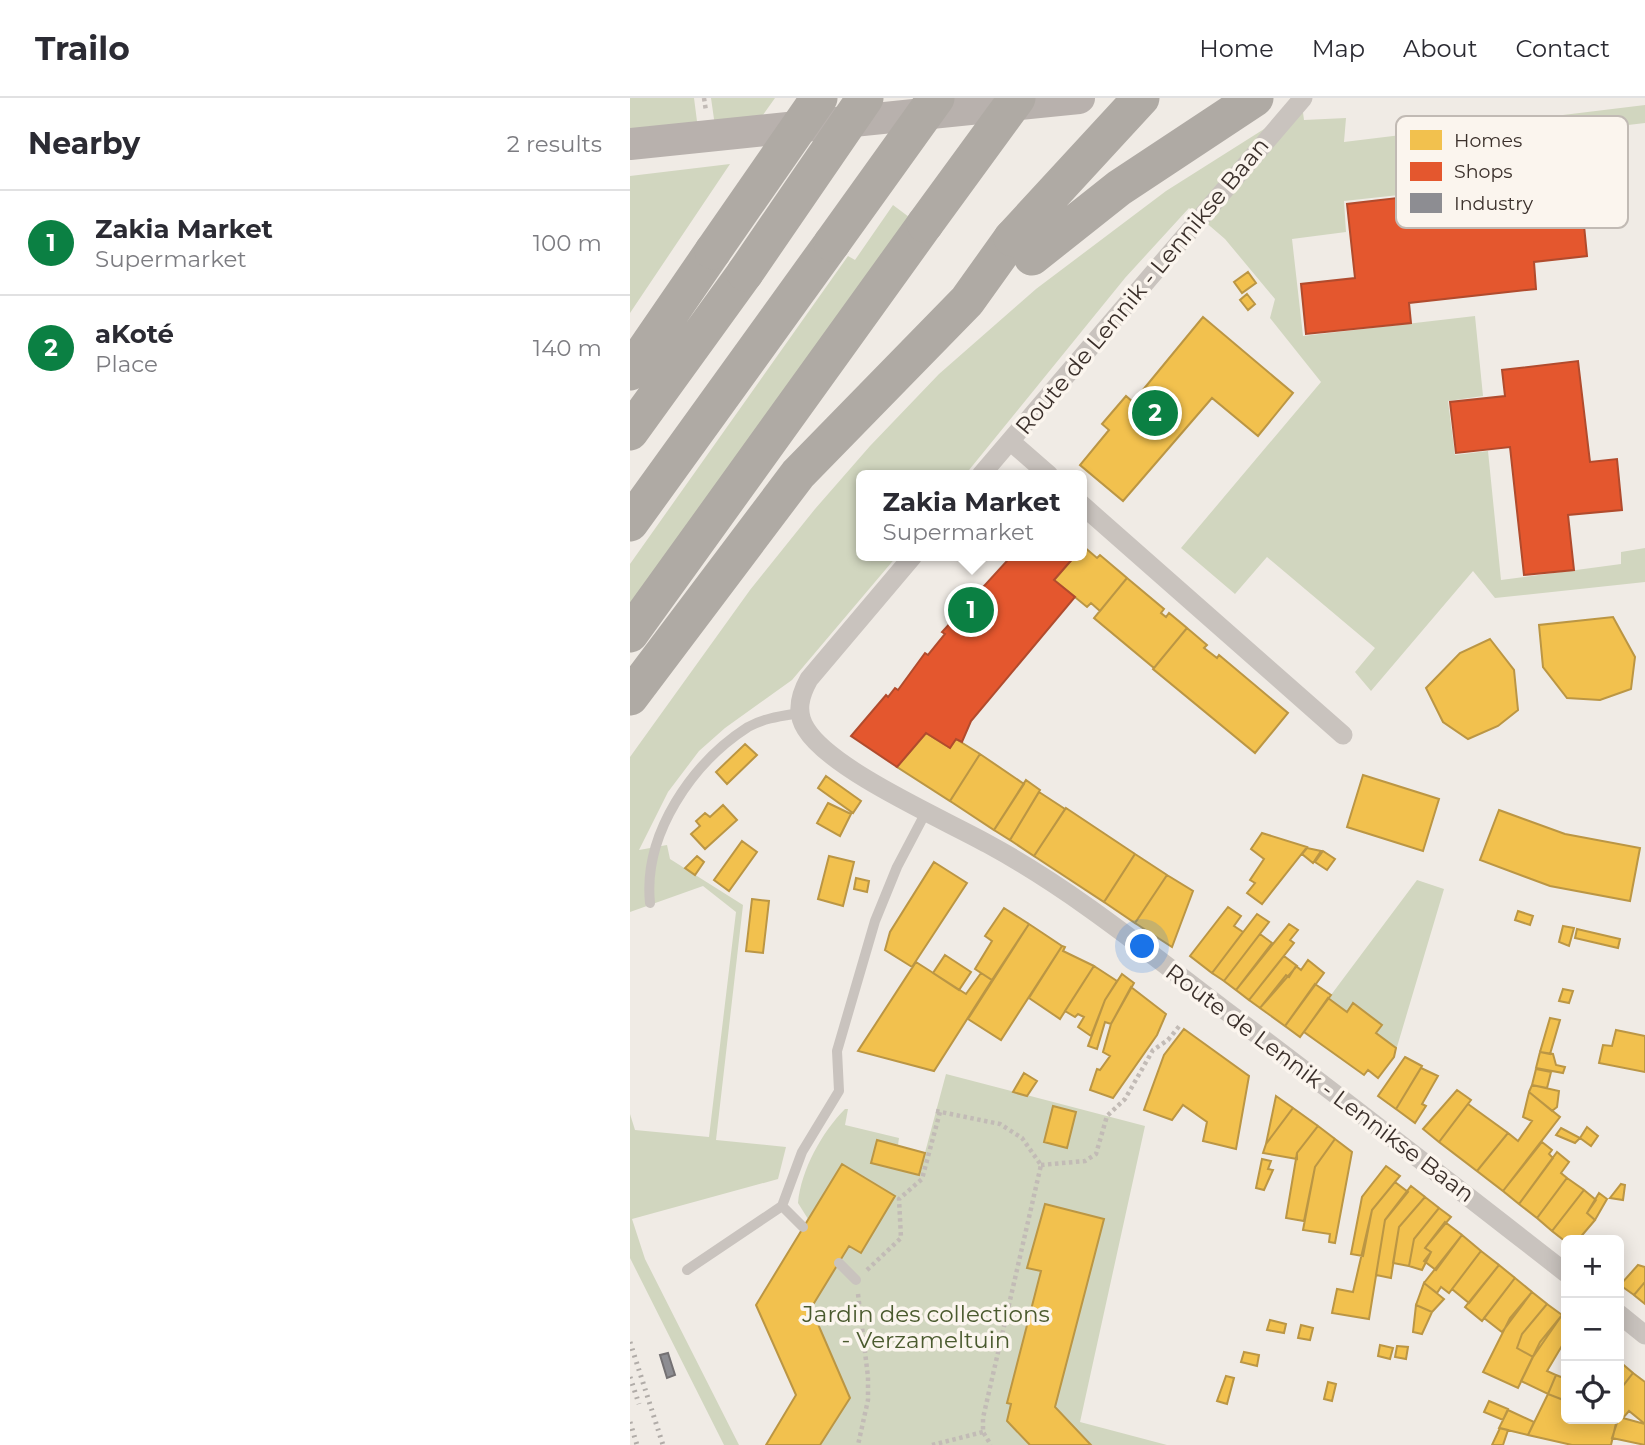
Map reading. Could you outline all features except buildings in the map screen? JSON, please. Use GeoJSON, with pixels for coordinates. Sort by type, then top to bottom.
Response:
{"type":"FeatureCollection","features":[{"type":"Feature","properties":{"kind":"highway"},"geometry":{"type":"LineString","coordinates":[[630,372],[819,98]]}},
{"type":"Feature","properties":{"kind":"highway"},"geometry":{"type":"LineString","coordinates":[[630,432],[745,273],[865,98]]}},
{"type":"Feature","properties":{"kind":"highway"},"geometry":{"type":"LineString","coordinates":[[630,523],[936,98]]}},
{"type":"Feature","properties":{"kind":"highway"},"geometry":{"type":"LineString","coordinates":[[630,634],[1017,98]]}},
{"type":"Feature","properties":{"kind":"highway"},"geometry":{"type":"LineString","coordinates":[[630,697],[798,474],[1022,247],[1141,98]]}},
{"type":"Feature","properties":{"kind":"highway"},"geometry":{"type":"LineString","coordinates":[[1022,247],[1119,188],[1255,98]]}},
{"type":"Feature","properties":{"kind":"main road"},"geometry":{"type":"LineString","coordinates":[[630,144],[1079,98]]}},
{"type":"Feature","properties":{"kind":"street","name":"Route de Lennik - Lennikse Baan"},"geometry":{"type":"LineString","coordinates":[[985,470],[1303,98]]}},
{"type":"Feature","properties":{"kind":"street"},"geometry":{"type":"LineString","coordinates":[[1010,440],[1043,470]]}},
{"type":"Feature","properties":{"kind":"street"},"geometry":{"type":"LineString","coordinates":[[1087,509],[1343,736]]}},
{"type":"Feature","properties":{"kind":"street"},"geometry":{"type":"LineString","coordinates":[[800,713],[800,696],[809,679],[909,561]]}},
{"type":"Feature","properties":{"kind":"street","name":"Route de Lennik - Lennikse Baan"},"geometry":{"type":"LineString","coordinates":[[800,713],[805,729],[819,744],[866,780],[1013,858],[1142,947],[1373,1121],[1561,1269]]}},
{"type":"Feature","properties":{"kind":"street"},"geometry":{"type":"LineString","coordinates":[[1624,1318],[1645,1335]]}},
{"type":"Feature","properties":{"kind":"lane"},"geometry":{"type":"LineString","coordinates":[[650,903],[649,890],[656,846],[672,807],[690,783],[717,752],[748,727],[769,718],[800,713]]}},
{"type":"Feature","properties":{"kind":"lane"},"geometry":{"type":"LineString","coordinates":[[687,1270],[782,1206],[802,1152],[839,1091],[837,1051],[875,922],[897,867],[927,810]]}},
{"type":"Feature","properties":{"kind":"lane"},"geometry":{"type":"LineString","coordinates":[[782,1206],[803,1227]]}},
{"type":"Feature","properties":{"kind":"lane"},"geometry":{"type":"LineString","coordinates":[[839,1263],[856,1280]]}},
{"type":"Feature","properties":{"kind":"path"},"geometry":{"type":"LineString","coordinates":[[1041,1165],[1085,1161],[1096,1154],[1107,1116],[1125,1099],[1153,1050],[1168,1040],[1181,1024]]}},
{"type":"Feature","properties":{"kind":"path"},"geometry":{"type":"LineString","coordinates":[[858,1445],[868,1399],[868,1377],[856,1280],[901,1238],[899,1199],[922,1180],[938,1112],[1000,1124],[1022,1138],[1041,1165],[983,1418],[983,1432],[991,1445]]}},
{"type":"Feature","properties":{"kind":"path"},"geometry":{"type":"LineString","coordinates":[[932,1445],[983,1432]]}},
{"type":"Feature","properties":{"kind":"green space"},"geometry":{"type":"Polygon","coordinates":[[[630,98],[694,98],[698,129],[630,135],[630,98]]]}},
{"type":"Feature","properties":{"kind":"green space"},"geometry":{"type":"Polygon","coordinates":[[[711,98],[775,98],[760,119],[715,126],[711,98]]]}},
{"type":"Feature","properties":{"kind":"green space"},"geometry":{"type":"Polygon","coordinates":[[[1302,105],[1304,120],[1346,118],[1344,142],[1396,136],[1396,195],[1344,201],[1346,232],[1292,239],[1303,336],[1475,316],[1483,396],[1448,401],[1455,455],[1488,451],[1501,580],[1621,564],[1621,552],[1645,548],[1645,582],[1495,598],[1473,571],[1371,691],[1355,672],[1375,648],[1267,557],[1235,594],[1181,548],[1321,382],[1270,318],[1275,299],[1225,239],[1189,208],[1125,278],[969,470],[856,470],[856,561],[893,561],[792,680],[725,728],[699,751],[668,792],[639,850],[667,845],[670,859],[743,905],[716,1140],[786,1147],[778,1179],[632,1219],[645,1259],[739,1445],[724,1445],[630,1258],[630,1114],[635,1130],[709,1137],[736,912],[703,886],[630,912],[630,757],[750,590],[870,446],[939,374],[1036,289],[1166,191],[1302,105]]]}},
{"type":"Feature","properties":{"kind":"green space"},"geometry":{"type":"Polygon","coordinates":[[[1645,105],[1645,123],[1628,125],[1628,116],[1556,116],[1645,105]]]}},
{"type":"Feature","properties":{"kind":"green space"},"geometry":{"type":"Polygon","coordinates":[[[730,164],[630,313],[630,176],[730,164]]]}},
{"type":"Feature","properties":{"kind":"green space"},"geometry":{"type":"Polygon","coordinates":[[[893,205],[909,217],[630,607],[630,564],[848,256],[855,260],[893,205]]]}},
{"type":"Feature","properties":{"kind":"green space"},"geometry":{"type":"Polygon","coordinates":[[[1417,880],[1444,889],[1394,1057],[1396,1048],[1376,1033],[1382,1025],[1354,1004],[1347,1012],[1328,999],[1417,880]]]}},
{"type":"Feature","properties":{"kind":"green space","name":"Jardin des collections - Verzameltuin"},"geometry":{"type":"Polygon","coordinates":[[[946,1074],[1145,1126],[1080,1422],[1167,1445],[1091,1445],[1055,1407],[1104,1220],[1045,1204],[1028,1268],[1041,1271],[1007,1403],[1011,1404],[1030,1445],[820,1445],[850,1398],[811,1308],[849,1246],[861,1253],[895,1196],[842,1164],[808,1219],[798,1203],[803,1178],[821,1140],[845,1109],[848,1109],[845,1125],[899,1138],[898,1145],[877,1140],[872,1163],[919,1175],[946,1074]],[[1053,1106],[1044,1142],[1066,1148],[1076,1112],[1053,1106]]]}},
{"type":"Feature","properties":{"kind":"railway"},"geometry":{"type":"LineString","coordinates":[[630,1342],[663,1445]]}},
{"type":"Feature","properties":{"kind":"railway"},"geometry":{"type":"LineString","coordinates":[[630,1377],[639,1404]]}},
{"type":"Feature","properties":{"kind":"railway"},"geometry":{"type":"LineString","coordinates":[[630,1422],[637,1445]]}},
{"type":"Feature","properties":{"kind":"place","name":"aKoté"},"geometry":{"type":"Point","coordinates":[1155,413]}},
{"type":"Feature","properties":{"kind":"place","name":"Zakia Market"},"geometry":{"type":"Point","coordinates":[971,610]}}]}
